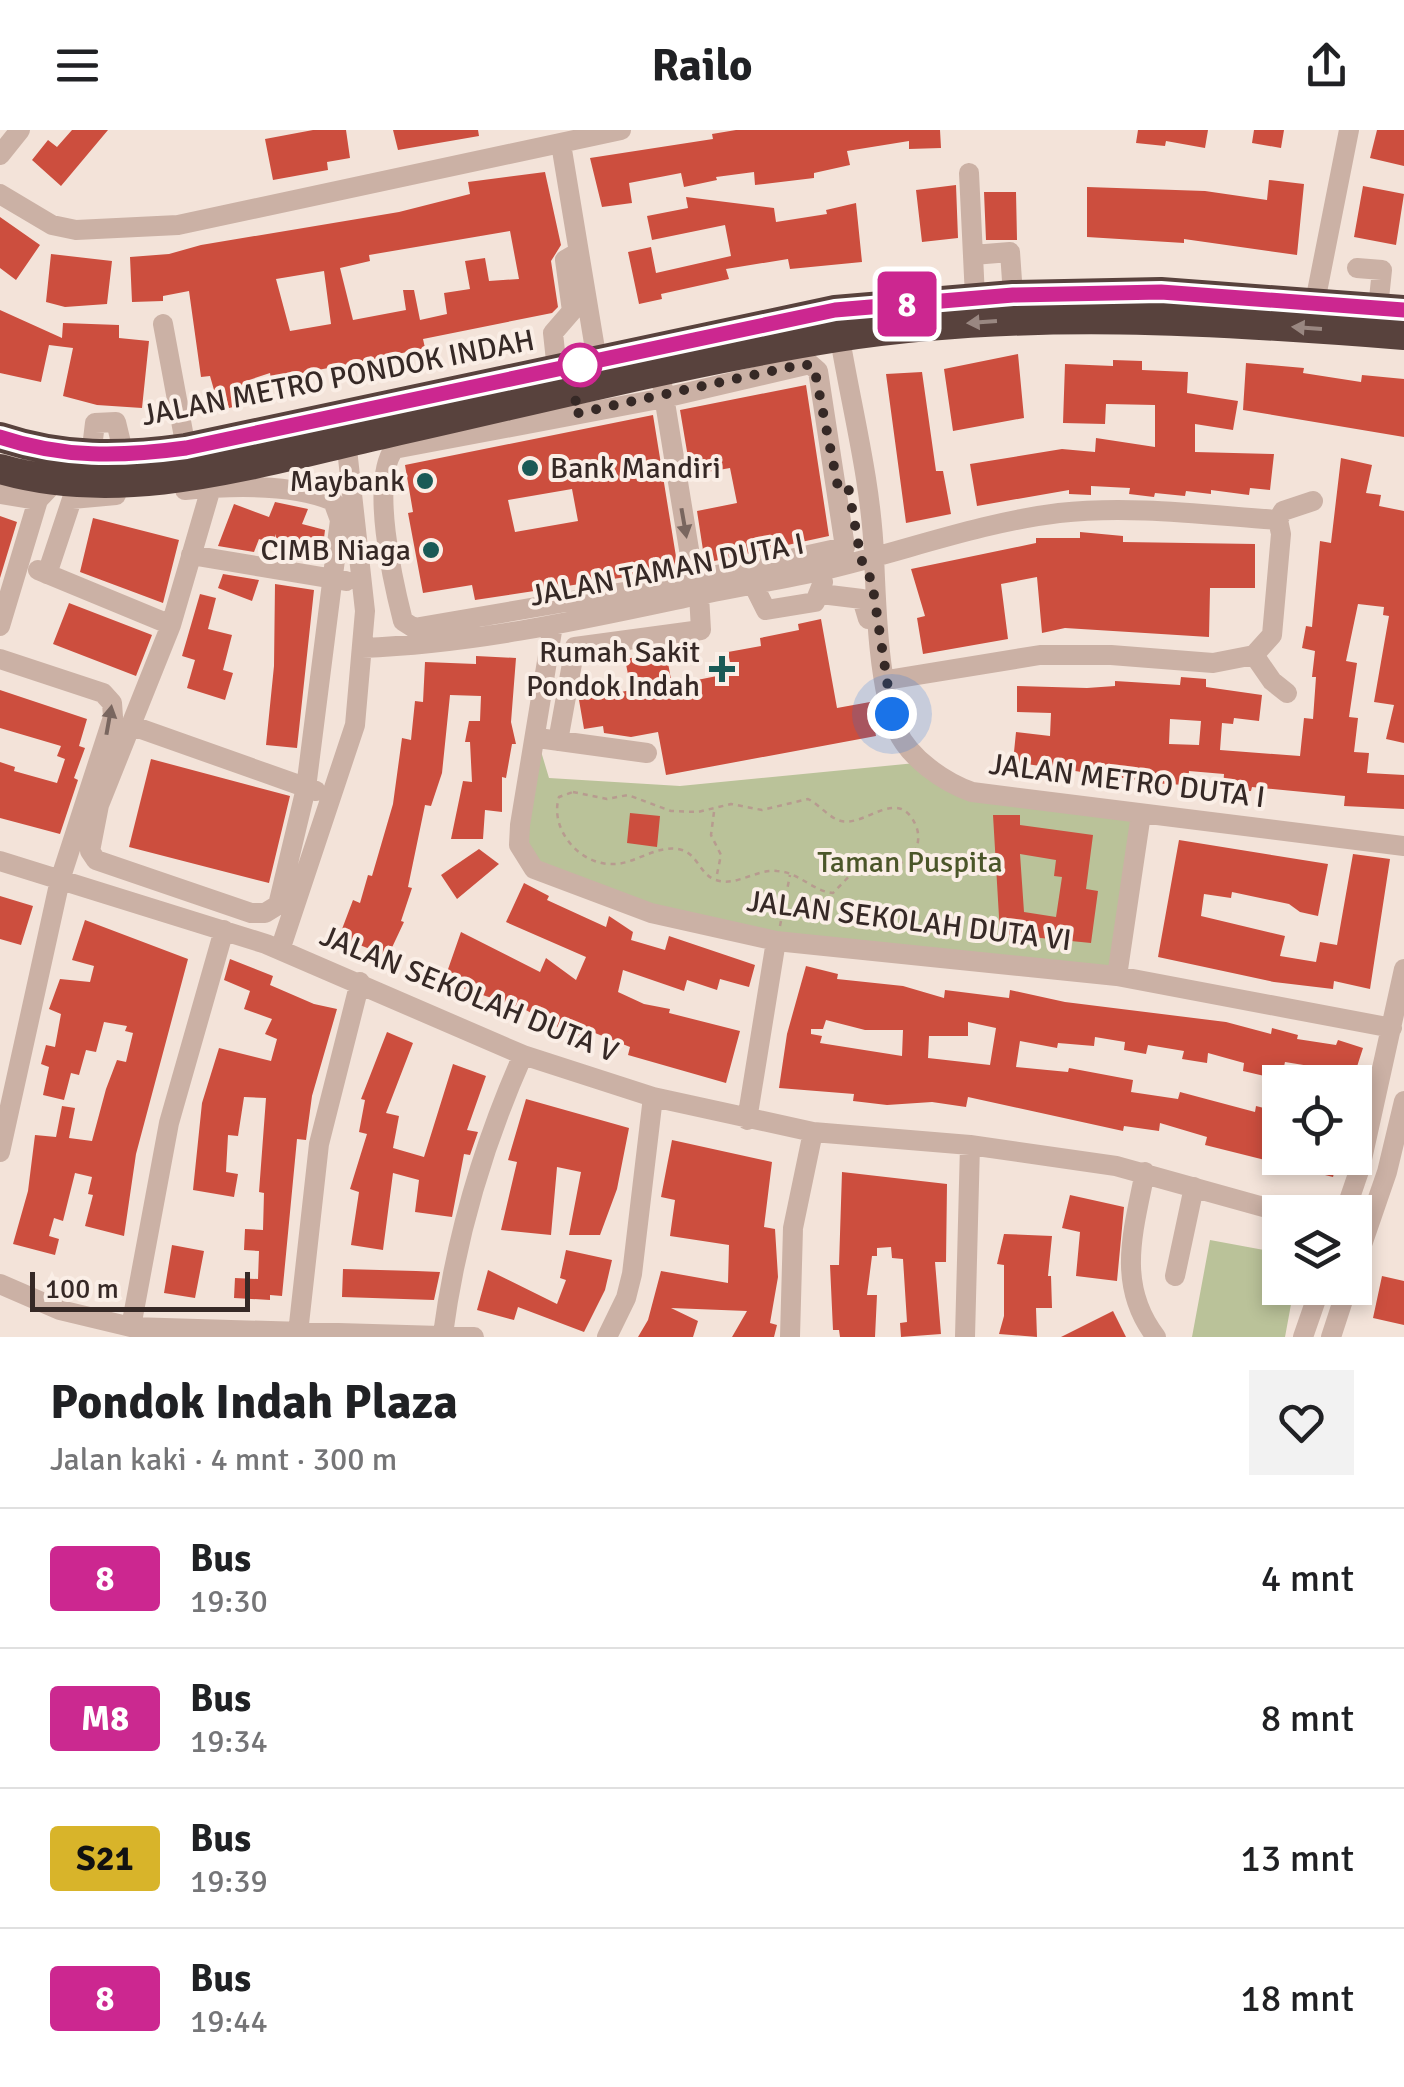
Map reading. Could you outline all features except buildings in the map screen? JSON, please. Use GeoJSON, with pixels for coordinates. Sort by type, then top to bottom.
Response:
{"type":"FeatureCollection","features":[{"type":"Feature","properties":{"kind":"highway","name":"JALAN METRO PONDOK INDAH"},"geometry":{"type":"LineString","coordinates":[[0,468],[47,491],[211,480],[345,429],[558,370],[975,297],[1161,292],[1391,309]]}},
{"type":"Feature","properties":{"kind":"highway","name":"JALAN METRO PONDOK INDAH"},"geometry":{"type":"LineString","coordinates":[[0,437],[62,454],[90,456],[345,429],[662,386],[831,325],[1076,319],[1203,321],[1404,336]]}},
{"type":"Feature","properties":{"kind":"street"},"geometry":{"type":"LineString","coordinates":[[0,156],[20,130]]}},
{"type":"Feature","properties":{"kind":"street"},"geometry":{"type":"LineString","coordinates":[[0,194],[52,225],[108,232],[221,217],[621,130]]}},
{"type":"Feature","properties":{"kind":"street"},"geometry":{"type":"LineString","coordinates":[[1315,302],[1348,130]]}},
{"type":"Feature","properties":{"kind":"street"},"geometry":{"type":"LineString","coordinates":[[561,144],[597,361]]}},
{"type":"Feature","properties":{"kind":"street"},"geometry":{"type":"LineString","coordinates":[[968,174],[975,297]]}},
{"type":"Feature","properties":{"kind":"street"},"geometry":{"type":"LineString","coordinates":[[558,370],[553,333],[572,311],[565,260],[578,252]]}},
{"type":"Feature","properties":{"kind":"street"},"geometry":{"type":"LineString","coordinates":[[973,255],[1010,252],[1013,295]]}},
{"type":"Feature","properties":{"kind":"street"},"geometry":{"type":"LineString","coordinates":[[1358,268],[1382,270],[1391,309]]}},
{"type":"Feature","properties":{"kind":"street"},"geometry":{"type":"LineString","coordinates":[[163,324],[186,448]]}},
{"type":"Feature","properties":{"kind":"street"},"geometry":{"type":"LineString","coordinates":[[831,325],[825,377],[868,557],[897,731],[911,753]]}},
{"type":"Feature","properties":{"kind":"street"},"geometry":{"type":"LineString","coordinates":[[831,325],[846,420],[850,485],[845,547],[691,591],[414,628],[402,618],[384,515],[388,460],[399,446],[662,386],[804,364],[825,377],[846,420]]}},
{"type":"Feature","properties":{"kind":"street"},"geometry":{"type":"LineString","coordinates":[[558,737],[575,646],[704,628],[691,591],[662,386]]}},
{"type":"Feature","properties":{"kind":"street"},"geometry":{"type":"LineString","coordinates":[[280,950],[356,724],[363,582],[345,429]]}},
{"type":"Feature","properties":{"kind":"street"},"geometry":{"type":"LineString","coordinates":[[171,624],[40,571],[72,499],[211,480],[316,494],[332,501],[340,520],[306,788],[278,905],[266,913],[251,913],[96,860],[90,852],[98,805],[171,624],[211,480]]}},
{"type":"Feature","properties":{"kind":"street"},"geometry":{"type":"LineString","coordinates":[[0,494],[47,491],[0,626]]}},
{"type":"Feature","properties":{"kind":"street"},"geometry":{"type":"LineString","coordinates":[[887,680],[1040,655],[1111,654],[1214,663],[1254,655],[1272,635],[1281,534],[1278,520],[1284,511],[1312,501]]}},
{"type":"Feature","properties":{"kind":"street","name":"JALAN TAMAN DUTA I"},"geometry":{"type":"LineString","coordinates":[[363,641],[450,630],[469,636],[554,625],[691,591],[825,570],[990,525],[1060,513],[1145,512],[1278,520]]}},
{"type":"Feature","properties":{"kind":"street"},"geometry":{"type":"LineString","coordinates":[[192,555],[363,582]]}},
{"type":"Feature","properties":{"kind":"street"},"geometry":{"type":"LineString","coordinates":[[752,584],[770,612],[810,605],[822,594],[825,570]]}},
{"type":"Feature","properties":{"kind":"street"},"geometry":{"type":"LineString","coordinates":[[822,594],[864,600],[890,744],[911,753]]}},
{"type":"Feature","properties":{"kind":"street","name":"JALAN SEKOLAH DUTA VI"},"geometry":{"type":"LineString","coordinates":[[554,625],[519,845],[534,869],[651,914],[776,942],[1118,976],[1392,1028]]}},
{"type":"Feature","properties":{"kind":"street"},"geometry":{"type":"LineString","coordinates":[[1254,655],[1272,681],[1287,693]]}},
{"type":"Feature","properties":{"kind":"street"},"geometry":{"type":"LineString","coordinates":[[0,659],[104,692],[112,703],[112,717],[60,880],[0,1152]]}},
{"type":"Feature","properties":{"kind":"street"},"geometry":{"type":"LineString","coordinates":[[130,725],[334,797]]}},
{"type":"Feature","properties":{"kind":"street"},"geometry":{"type":"LineString","coordinates":[[536,734],[647,753]]}},
{"type":"Feature","properties":{"kind":"street","name":"JALAN METRO DUTA I"},"geometry":{"type":"LineString","coordinates":[[911,753],[972,792],[1404,846]]}},
{"type":"Feature","properties":{"kind":"street"},"geometry":{"type":"LineString","coordinates":[[1118,976],[1141,814]]}},
{"type":"Feature","properties":{"kind":"street","name":"JALAN SEKOLAH DUTA V"},"geometry":{"type":"LineString","coordinates":[[0,860],[280,950],[522,1055],[653,1097],[813,1132],[970,1145],[1146,1172],[1262,1207]]}},
{"type":"Feature","properties":{"kind":"street"},"geometry":{"type":"LineString","coordinates":[[181,917],[189,890]]}},
{"type":"Feature","properties":{"kind":"street"},"geometry":{"type":"LineString","coordinates":[[131,1327],[169,1123],[224,930]]}},
{"type":"Feature","properties":{"kind":"street"},"geometry":{"type":"LineString","coordinates":[[747,1120],[776,942]]}},
{"type":"Feature","properties":{"kind":"street"},"geometry":{"type":"LineString","coordinates":[[1372,1116],[1404,969]]}},
{"type":"Feature","properties":{"kind":"street"},"geometry":{"type":"LineString","coordinates":[[298,1333],[318,1144],[360,982]]}},
{"type":"Feature","properties":{"kind":"street"},"geometry":{"type":"LineString","coordinates":[[443,1334],[454,1254],[494,1120],[522,1055]]}},
{"type":"Feature","properties":{"kind":"street"},"geometry":{"type":"LineString","coordinates":[[606,1337],[626,1298],[632,1274],[653,1097]]}},
{"type":"Feature","properties":{"kind":"street"},"geometry":{"type":"LineString","coordinates":[[1372,1225],[1395,1173],[1404,1101]]}},
{"type":"Feature","properties":{"kind":"street"},"geometry":{"type":"LineString","coordinates":[[790,1337],[793,1228],[813,1132]]}},
{"type":"Feature","properties":{"kind":"street"},"geometry":{"type":"LineString","coordinates":[[965,1337],[970,1145]]}},
{"type":"Feature","properties":{"kind":"street"},"geometry":{"type":"LineString","coordinates":[[1146,1172],[1129,1262],[1130,1290],[1138,1312],[1156,1337]]}},
{"type":"Feature","properties":{"kind":"street"},"geometry":{"type":"LineString","coordinates":[[1175,1276],[1194,1187]]}},
{"type":"Feature","properties":{"kind":"street"},"geometry":{"type":"LineString","coordinates":[[0,1284],[60,1310],[131,1327],[474,1337]]}},
{"type":"Feature","properties":{"kind":"street"},"geometry":{"type":"LineString","coordinates":[[1308,1336],[1316,1305]]}},
{"type":"Feature","properties":{"kind":"street"},"geometry":{"type":"LineString","coordinates":[[1331,1337],[1342,1305]]}},
{"type":"Feature","properties":{"kind":"path"},"geometry":{"type":"LineString","coordinates":[[572,792],[607,798],[628,795],[670,811],[715,811],[731,804],[762,810],[808,799],[838,820],[852,822],[884,807],[899,808],[912,816],[919,833],[916,851],[903,862],[859,866],[833,893],[820,892],[790,873],[775,870],[732,882],[716,880],[683,850],[665,849],[616,865],[596,862],[557,828],[554,812],[558,798],[572,792]]}},
{"type":"Feature","properties":{"kind":"path"},"geometry":{"type":"LineString","coordinates":[[715,811],[710,834],[722,855],[716,880]]}},
{"type":"Feature","properties":{"kind":"path"},"geometry":{"type":"LineString","coordinates":[[776,942],[790,873]]}},
{"type":"Feature","properties":{"kind":"green space","name":"Taman Puspita"},"geometry":{"type":"Polygon","coordinates":[[[537,738],[549,778],[680,786],[926,762],[966,787],[1145,811],[1120,979],[782,941],[651,912],[535,868],[521,825],[537,738]]]}},
{"type":"Feature","properties":{"kind":"green space"},"geometry":{"type":"Polygon","coordinates":[[[1210,1240],[1262,1250],[1262,1305],[1291,1305],[1285,1337],[1192,1337],[1210,1240]]]}},
{"type":"Feature","properties":{"kind":"bus line","name":"8"},"geometry":{"type":"LineString","coordinates":[[0,437],[62,454],[90,456],[186,448],[822,312],[975,297],[1161,292],[1404,310]]}},
{"type":"Feature","properties":{"kind":"place","name":"Bank Mandiri"},"geometry":{"type":"Point","coordinates":[530,468]}},
{"type":"Feature","properties":{"kind":"place","name":"Maybank"},"geometry":{"type":"Point","coordinates":[425,481]}},
{"type":"Feature","properties":{"kind":"place","name":"CIMB Niaga"},"geometry":{"type":"Point","coordinates":[431,550]}},
{"type":"Feature","properties":{"kind":"place","name":"Rumah Sakit Pondok Indah"},"geometry":{"type":"Point","coordinates":[722,669]}},
{"type":"Feature","properties":{"kind":"route"},"geometry":{"type":"LineString","coordinates":[[580,365],[574,414],[664,398],[804,364],[818,371],[838,487],[848,486],[861,559],[872,582],[892,714]]}}]}
